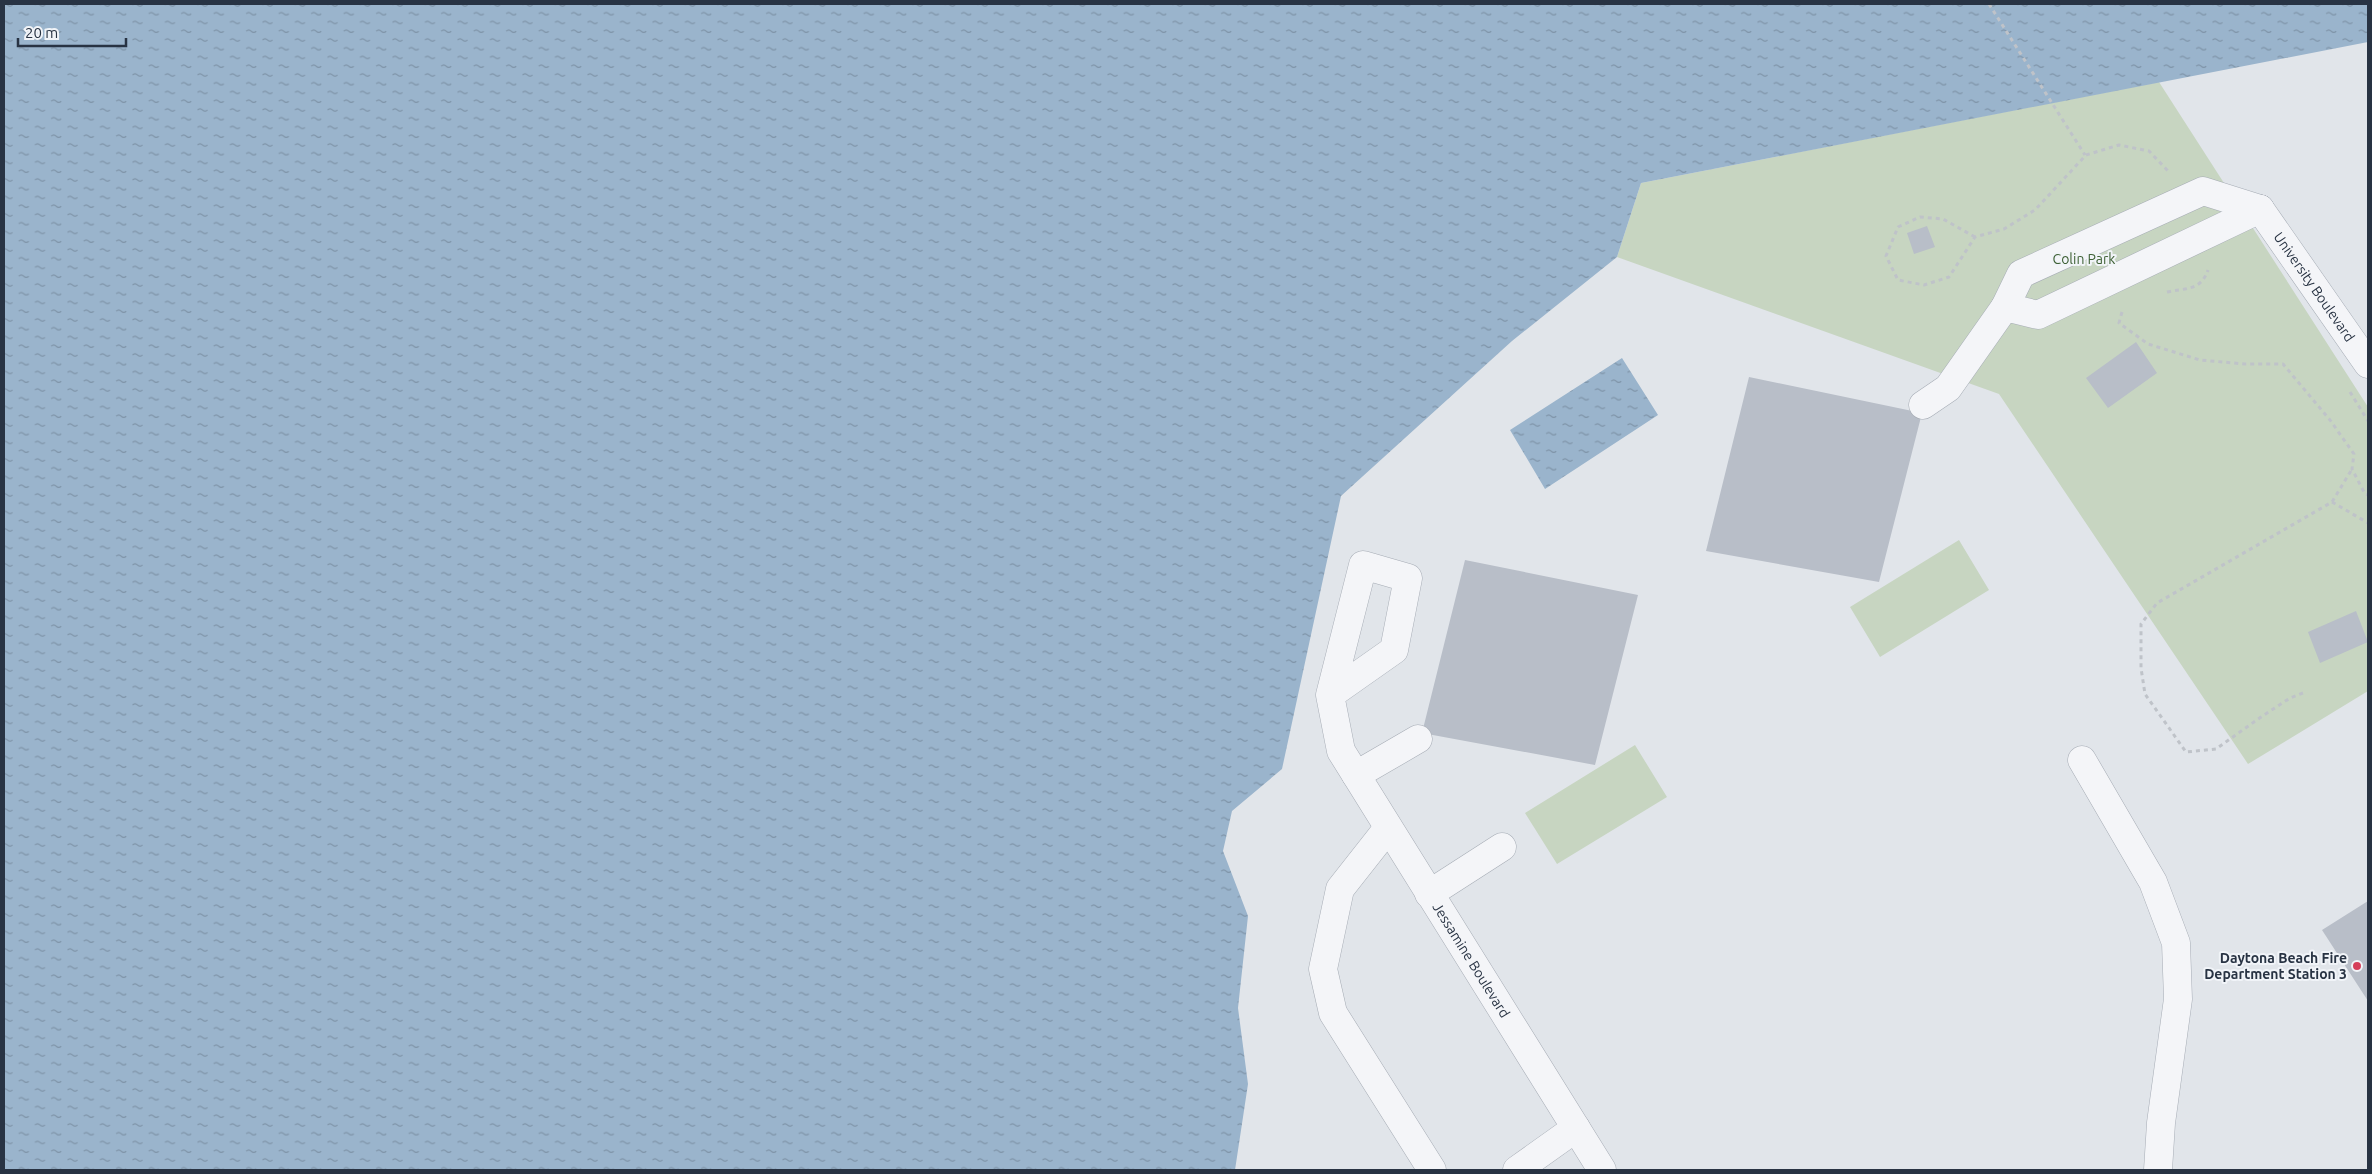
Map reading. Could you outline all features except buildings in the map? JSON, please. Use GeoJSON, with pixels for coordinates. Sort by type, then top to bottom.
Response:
{"type":"FeatureCollection","features":[{"type":"Feature","properties":{"kind":"street"},"geometry":{"type":"LineString","coordinates":[[1923,406],[1948,388],[2005,307],[2021,274],[2202,191],[2260,209]]}},
{"type":"Feature","properties":{"kind":"street"},"geometry":{"type":"LineString","coordinates":[[2005,307],[2038,315],[2260,209]]}},
{"type":"Feature","properties":{"kind":"street","name":"University Boulevard"},"geometry":{"type":"LineString","coordinates":[[2260,209],[2368,364]]}},
{"type":"Feature","properties":{"kind":"street","name":"Jessamine Boulevard"},"geometry":{"type":"LineString","coordinates":[[1330,695],[1341,751],[1602,1170]]}},
{"type":"Feature","properties":{"kind":"street"},"geometry":{"type":"LineString","coordinates":[[1356,775],[1418,739]]}},
{"type":"Feature","properties":{"kind":"street"},"geometry":{"type":"LineString","coordinates":[[2082,760],[2153,882],[2176,943],[2178,999],[2161,1123],[2158,1170]]}},
{"type":"Feature","properties":{"kind":"street"},"geometry":{"type":"LineString","coordinates":[[1388,828],[1340,889],[1323,969],[1333,1013],[1432,1170]]}},
{"type":"Feature","properties":{"kind":"street"},"geometry":{"type":"LineString","coordinates":[[1429,894],[1502,847]]}},
{"type":"Feature","properties":{"kind":"street"},"geometry":{"type":"LineString","coordinates":[[1517,1170],[1576,1128]]}},
{"type":"Feature","properties":{"kind":"path"},"geometry":{"type":"LineString","coordinates":[[1989,4],[2086,155]]}},
{"type":"Feature","properties":{"kind":"path"},"geometry":{"type":"LineString","coordinates":[[1975,238],[1943,218],[1920,217],[1898,228],[1886,256],[1898,280],[1924,285],[1949,277],[1975,238],[2004,228],[2035,210],[2086,155],[2119,145],[2149,151],[2177,180],[2187,198]]}},
{"type":"Feature","properties":{"kind":"path"},"geometry":{"type":"LineString","coordinates":[[2164,292],[2195,288],[2205,280],[2216,243],[2203,237]]}},
{"type":"Feature","properties":{"kind":"path"},"geometry":{"type":"LineString","coordinates":[[2122,308],[2119,323],[2148,344],[2200,360],[2244,364],[2283,364],[2330,420],[2354,454],[2352,468],[2332,502],[2157,603],[2141,624],[2141,668],[2145,694],[2186,752],[2216,750],[2260,716],[2302,693]]}},
{"type":"Feature","properties":{"kind":"path"},"geometry":{"type":"LineString","coordinates":[[2352,468],[2368,496]]}},
{"type":"Feature","properties":{"kind":"path"},"geometry":{"type":"LineString","coordinates":[[2332,502],[2368,524]]}},
{"type":"Feature","properties":{"kind":"green space","name":"Colin Park"},"geometry":{"type":"Polygon","coordinates":[[[2159,82],[2368,407],[2368,691],[2248,764],[1999,394],[1617,257],[1641,183],[2159,82]]]}},
{"type":"Feature","properties":{"kind":"green space"},"geometry":{"type":"Polygon","coordinates":[[[1959,540],[1989,590],[1880,657],[1850,607],[1959,540]]]}},
{"type":"Feature","properties":{"kind":"green space"},"geometry":{"type":"Polygon","coordinates":[[[1635,745],[1667,797],[1557,864],[1525,813],[1635,745]]]}},
{"type":"Feature","properties":{"kind":"water"},"geometry":{"type":"Polygon","coordinates":[[[4,4],[2368,4],[2368,42],[1641,183],[1617,257],[1512,341],[1341,496],[1282,769],[1232,811],[1223,851],[1248,916],[1238,1008],[1248,1084],[1235,1170],[4,1170],[4,4]]]}},
{"type":"Feature","properties":{"kind":"water"},"geometry":{"type":"Polygon","coordinates":[[[1622,358],[1658,415],[1545,489],[1510,430],[1622,358]]]}},
{"type":"Feature","properties":{"kind":"place","name":"Daytona Beach Fire Department Station 3"},"geometry":{"type":"Point","coordinates":[2357,966]}}]}
